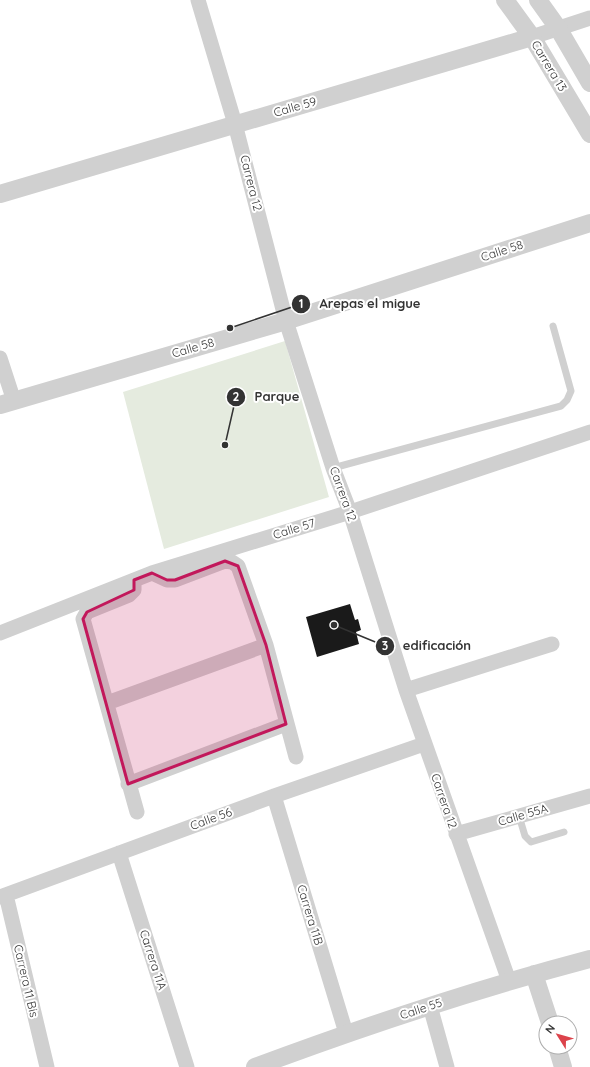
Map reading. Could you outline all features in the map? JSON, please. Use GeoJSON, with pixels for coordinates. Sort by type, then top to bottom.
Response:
{"type":"FeatureCollection","features":[{"type":"Feature","properties":{"kind":"street","name":"Carrera 12"},"geometry":{"type":"LineString","coordinates":[[198,0],[236,124],[286,321],[333,468],[350,512],[424,744],[509,981]]}},
{"type":"Feature","properties":{"kind":"street","name":"Carrera 13"},"geometry":{"type":"LineString","coordinates":[[504,0],[532,37],[590,134]]}},
{"type":"Feature","properties":{"kind":"street"},"geometry":{"type":"LineString","coordinates":[[538,0],[558,28],[590,83]]}},
{"type":"Feature","properties":{"kind":"street","name":"Calle 59"},"geometry":{"type":"LineString","coordinates":[[0,194],[532,37],[590,18]]}},
{"type":"Feature","properties":{"kind":"street","name":"Calle 58"},"geometry":{"type":"LineString","coordinates":[[7,403],[286,321],[590,223]]}},
{"type":"Feature","properties":{"kind":"street"},"geometry":{"type":"LineString","coordinates":[[0,358],[7,403]]}},
{"type":"Feature","properties":{"kind":"street","name":"Calle 57"},"geometry":{"type":"LineString","coordinates":[[0,633],[152,573],[350,512],[590,432]]}},
{"type":"Feature","properties":{"kind":"street"},"geometry":{"type":"LineString","coordinates":[[152,573],[167,580],[175,580],[225,561],[232,562],[238,566],[266,645],[296,757]]}},
{"type":"Feature","properties":{"kind":"street"},"geometry":{"type":"LineString","coordinates":[[134,580],[134,590],[129,595],[87,612],[83,619],[137,812]]}},
{"type":"Feature","properties":{"kind":"street"},"geometry":{"type":"LineString","coordinates":[[406,690],[552,644]]}},
{"type":"Feature","properties":{"kind":"street"},"geometry":{"type":"LineString","coordinates":[[107,702],[266,645]]}},
{"type":"Feature","properties":{"kind":"street"},"geometry":{"type":"LineString","coordinates":[[128,784],[286,724]]}},
{"type":"Feature","properties":{"kind":"street","name":"Calle 56"},"geometry":{"type":"LineString","coordinates":[[3,896],[274,796],[424,744]]}},
{"type":"Feature","properties":{"kind":"street","name":"Carrera 11B"},"geometry":{"type":"LineString","coordinates":[[274,796],[346,1034]]}},
{"type":"Feature","properties":{"kind":"street","name":"Calle 55A"},"geometry":{"type":"LineString","coordinates":[[456,834],[590,796]]}},
{"type":"Feature","properties":{"kind":"street","name":"Carrera 11A"},"geometry":{"type":"LineString","coordinates":[[119,853],[187,1067]]}},
{"type":"Feature","properties":{"kind":"street","name":"Carrera 11 Bis"},"geometry":{"type":"LineString","coordinates":[[3,896],[46,1067]]}},
{"type":"Feature","properties":{"kind":"street","name":"Calle 55"},"geometry":{"type":"LineString","coordinates":[[255,1067],[346,1034],[430,1006],[509,981],[590,959]]}},
{"type":"Feature","properties":{"kind":"street"},"geometry":{"type":"LineString","coordinates":[[534,974],[547,1015]]}},
{"type":"Feature","properties":{"kind":"street"},"geometry":{"type":"LineString","coordinates":[[430,1006],[447,1067]]}},
{"type":"Feature","properties":{"kind":"street"},"geometry":{"type":"LineString","coordinates":[[559,1055],[563,1067]]}},
{"type":"Feature","properties":{"kind":"lane"},"geometry":{"type":"LineString","coordinates":[[333,468],[561,406],[567,400],[571,391],[553,326]]}},
{"type":"Feature","properties":{"kind":"lane"},"geometry":{"type":"LineString","coordinates":[[519,816],[526,836],[531,842],[564,832]]}},
{"type":"Feature","properties":{"kind":"highlighted area"},"geometry":{"type":"Polygon","coordinates":[[[225,561],[238,566],[266,645],[286,724],[128,784],[83,619],[87,612],[134,590],[134,580],[152,573],[167,580],[175,580],[225,561]]]}},
{"type":"Feature","properties":{"kind":"shaded area"},"geometry":{"type":"Polygon","coordinates":[[[285,341],[329,497],[164,549],[123,392],[285,341]]]}},
{"type":"Feature","properties":{"kind":"building"},"geometry":{"type":"Polygon","coordinates":[[[350,604],[355,620],[358,619],[361,630],[356,632],[359,644],[317,657],[306,617],[350,604]]]}},
{"type":"Feature","properties":{"kind":"place","name":"Arepas el migue"},"geometry":{"type":"Point","coordinates":[230,328]}},
{"type":"Feature","properties":{"kind":"place","name":"Parque"},"geometry":{"type":"Point","coordinates":[225,445]}},
{"type":"Feature","properties":{"kind":"place","name":"edificación"},"geometry":{"type":"Point","coordinates":[334,625]}}]}
